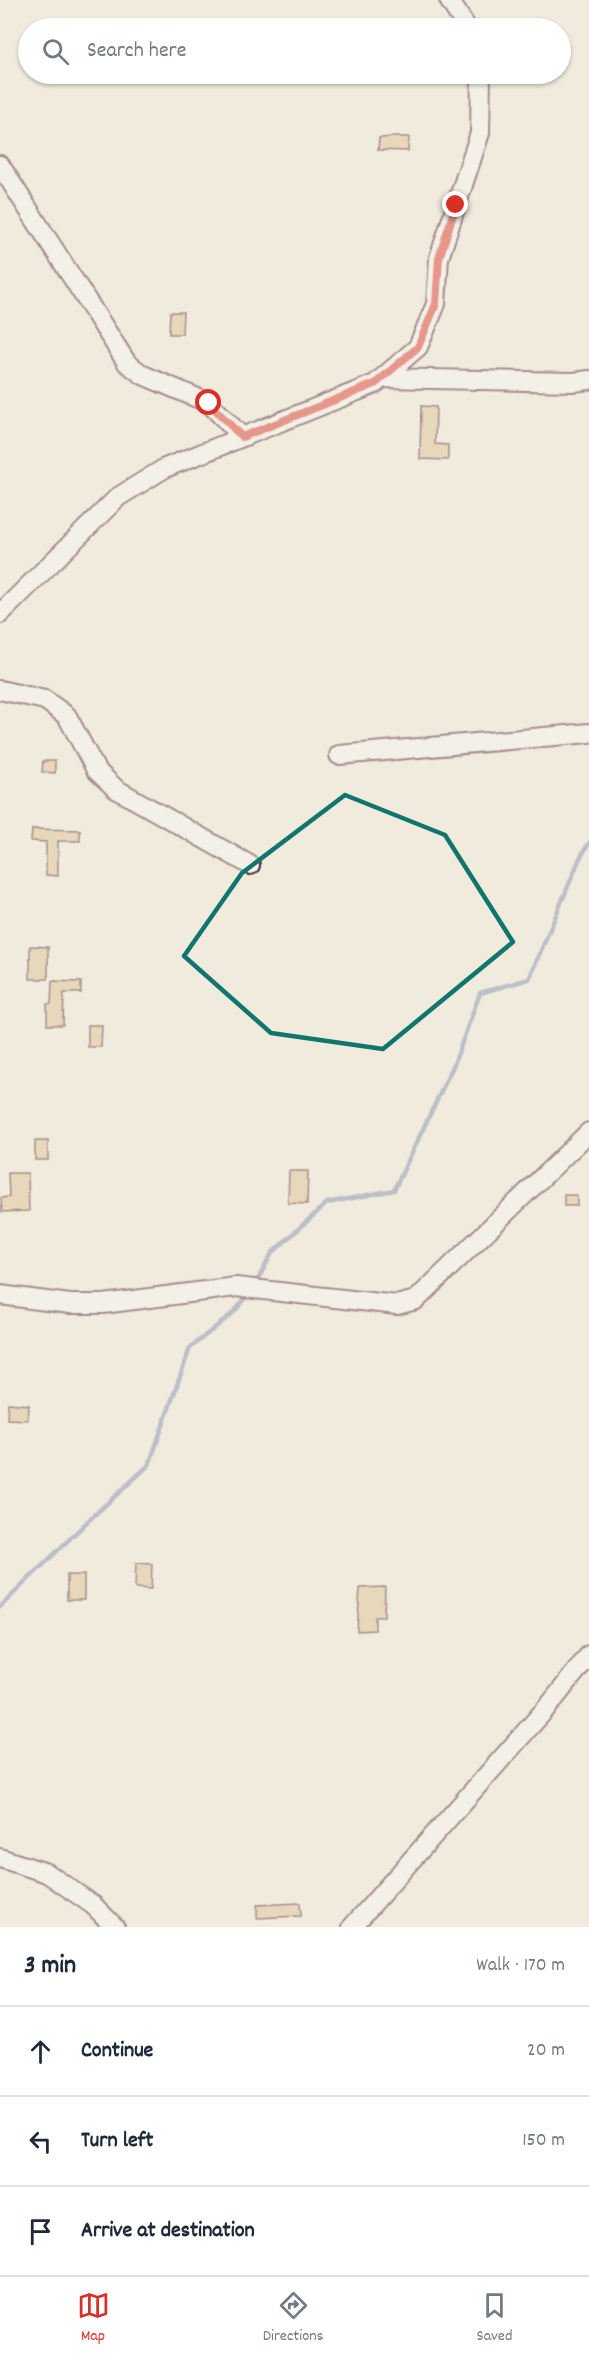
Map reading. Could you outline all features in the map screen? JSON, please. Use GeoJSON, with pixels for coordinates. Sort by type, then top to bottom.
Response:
{"type":"FeatureCollection","features":[{"type":"Feature","properties":{"kind":"street"},"geometry":{"type":"LineString","coordinates":[[449,0],[461,18]]}},
{"type":"Feature","properties":{"kind":"street"},"geometry":{"type":"LineString","coordinates":[[0,614],[118,497],[165,468],[375,384],[418,347],[436,304],[439,258],[480,133],[481,84]]}},
{"type":"Feature","properties":{"kind":"street"},"geometry":{"type":"LineString","coordinates":[[0,165],[127,363],[143,375],[209,403],[242,437]]}},
{"type":"Feature","properties":{"kind":"street"},"geometry":{"type":"LineString","coordinates":[[382,378],[574,382],[589,380]]}},
{"type":"Feature","properties":{"kind":"street"},"geometry":{"type":"LineString","coordinates":[[0,690],[45,700],[67,716],[96,770],[116,789],[250,865]]}},
{"type":"Feature","properties":{"kind":"street"},"geometry":{"type":"LineString","coordinates":[[339,755],[589,733]]}},
{"type":"Feature","properties":{"kind":"street"},"geometry":{"type":"LineString","coordinates":[[0,1294],[70,1304],[103,1304],[236,1287],[397,1305],[416,1300],[589,1132]]}},
{"type":"Feature","properties":{"kind":"street"},"geometry":{"type":"LineString","coordinates":[[352,1927],[551,1703],[589,1655]]}},
{"type":"Feature","properties":{"kind":"street"},"geometry":{"type":"LineString","coordinates":[[0,1858],[47,1873],[93,1905],[115,1927]]}},
{"type":"Feature","properties":{"kind":"highlighted area"},"geometry":{"type":"Polygon","coordinates":[[[345,795],[445,835],[513,942],[383,1049],[271,1033],[184,956],[242,873],[345,795]]]}},
{"type":"Feature","properties":{"kind":"building"},"geometry":{"type":"Polygon","coordinates":[[[409,137],[408,151],[378,150],[379,138],[409,137]]]}},
{"type":"Feature","properties":{"kind":"building"},"geometry":{"type":"Polygon","coordinates":[[[170,312],[183,312],[182,334],[169,334],[170,312]]]}},
{"type":"Feature","properties":{"kind":"building"},"geometry":{"type":"Polygon","coordinates":[[[421,406],[436,407],[435,444],[448,445],[448,460],[420,459],[421,406]]]}},
{"type":"Feature","properties":{"kind":"building"},"geometry":{"type":"Polygon","coordinates":[[[43,761],[55,761],[55,773],[42,772],[43,761]]]}},
{"type":"Feature","properties":{"kind":"building"},"geometry":{"type":"Polygon","coordinates":[[[32,829],[80,830],[80,841],[58,841],[58,876],[46,875],[46,842],[31,841],[32,829]]]}},
{"type":"Feature","properties":{"kind":"building"},"geometry":{"type":"Polygon","coordinates":[[[30,946],[48,947],[48,979],[30,979],[30,946]]]}},
{"type":"Feature","properties":{"kind":"building"},"geometry":{"type":"Polygon","coordinates":[[[52,981],[81,982],[81,993],[64,993],[63,1025],[47,1025],[47,1004],[51,1004],[52,981]]]}},
{"type":"Feature","properties":{"kind":"building"},"geometry":{"type":"Polygon","coordinates":[[[88,1025],[102,1025],[101,1047],[88,1047],[88,1025]]]}},
{"type":"Feature","properties":{"kind":"building"},"geometry":{"type":"Polygon","coordinates":[[[35,1141],[48,1141],[48,1160],[35,1160],[35,1141]]]}},
{"type":"Feature","properties":{"kind":"building"},"geometry":{"type":"Polygon","coordinates":[[[289,1171],[308,1171],[307,1204],[288,1203],[289,1171]]]}},
{"type":"Feature","properties":{"kind":"building"},"geometry":{"type":"Polygon","coordinates":[[[8,1173],[28,1173],[29,1211],[2,1212],[1,1198],[9,1197],[8,1173]]]}},
{"type":"Feature","properties":{"kind":"building"},"geometry":{"type":"Polygon","coordinates":[[[564,1195],[577,1195],[577,1206],[564,1206],[564,1195]]]}},
{"type":"Feature","properties":{"kind":"building"},"geometry":{"type":"Polygon","coordinates":[[[8,1403],[29,1405],[28,1420],[7,1419],[8,1403]]]}},
{"type":"Feature","properties":{"kind":"building"},"geometry":{"type":"Polygon","coordinates":[[[136,1563],[152,1564],[151,1589],[135,1588],[136,1563]]]}},
{"type":"Feature","properties":{"kind":"building"},"geometry":{"type":"Polygon","coordinates":[[[67,1575],[84,1575],[84,1600],[67,1600],[67,1575]]]}},
{"type":"Feature","properties":{"kind":"building"},"geometry":{"type":"Polygon","coordinates":[[[385,1587],[384,1617],[375,1617],[375,1630],[357,1631],[360,1588],[385,1587]]]}},
{"type":"Feature","properties":{"kind":"building"},"geometry":{"type":"Polygon","coordinates":[[[300,1903],[301,1916],[257,1918],[257,1905],[300,1903]]]}},
{"type":"Feature","properties":{"kind":"waterway"},"geometry":{"type":"LineString","coordinates":[[256,1283],[272,1253],[327,1203],[394,1190],[454,1064],[480,993],[529,979],[580,858],[589,843]]}},
{"type":"Feature","properties":{"kind":"waterway"},"geometry":{"type":"LineString","coordinates":[[0,1607],[149,1465],[190,1348],[233,1313],[250,1293]]}},
{"type":"Feature","properties":{"kind":"route"},"geometry":{"type":"LineString","coordinates":[[209,403],[242,437],[375,384],[418,347],[436,304],[439,258],[456,205]]}}]}
